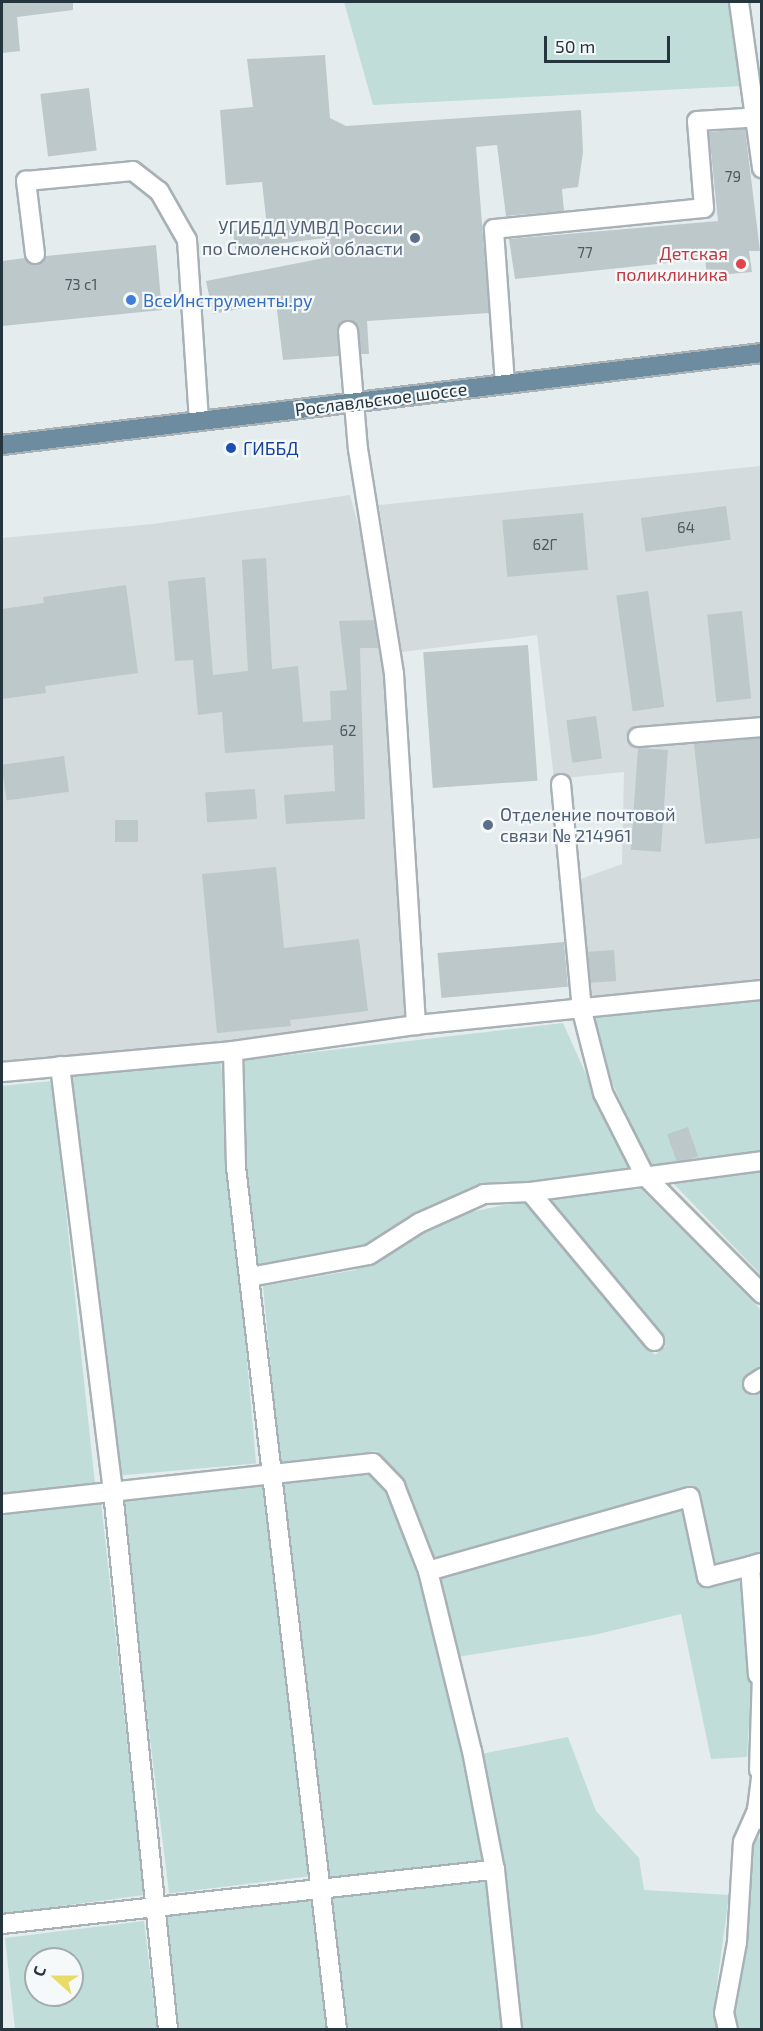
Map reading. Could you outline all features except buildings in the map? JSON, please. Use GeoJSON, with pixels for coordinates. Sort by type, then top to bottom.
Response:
{"type":"FeatureCollection","features":[{"type":"Feature","properties":{"kind":"main road","name":"Рославльское шоссе"},"geometry":{"type":"LineString","coordinates":[[2,445],[762,353]]}},
{"type":"Feature","properties":{"kind":"lane"},"geometry":{"type":"LineString","coordinates":[[739,2],[759,117],[762,168]]}},
{"type":"Feature","properties":{"kind":"lane"},"geometry":{"type":"LineString","coordinates":[[504,384],[494,229],[704,208],[697,121],[759,117]]}},
{"type":"Feature","properties":{"kind":"lane"},"geometry":{"type":"LineString","coordinates":[[36,254],[26,181],[133,171],[159,191],[187,240],[199,420]]}},
{"type":"Feature","properties":{"kind":"lane"},"geometry":{"type":"LineString","coordinates":[[348,331],[358,448],[394,674],[416,1025]]}},
{"type":"Feature","properties":{"kind":"lane"},"geometry":{"type":"LineString","coordinates":[[638,737],[762,727]]}},
{"type":"Feature","properties":{"kind":"lane"},"geometry":{"type":"LineString","coordinates":[[561,784],[582,1011],[603,1093],[645,1176],[762,1294]]}},
{"type":"Feature","properties":{"kind":"lane"},"geometry":{"type":"LineString","coordinates":[[2,1072],[233,1051],[416,1025],[582,1011],[762,990]]}},
{"type":"Feature","properties":{"kind":"lane"},"geometry":{"type":"LineString","coordinates":[[233,1051],[236,1167],[275,1472],[337,2030]]}},
{"type":"Feature","properties":{"kind":"lane"},"geometry":{"type":"LineString","coordinates":[[60,1066],[112,1492],[152,1908],[168,2030]]}},
{"type":"Feature","properties":{"kind":"lane"},"geometry":{"type":"LineString","coordinates":[[250,1277],[369,1255],[419,1223],[484,1194],[530,1192],[762,1161]]}},
{"type":"Feature","properties":{"kind":"lane"},"geometry":{"type":"LineString","coordinates":[[530,1192],[654,1341]]}},
{"type":"Feature","properties":{"kind":"lane"},"geometry":{"type":"LineString","coordinates":[[2,1503],[373,1463],[395,1486],[428,1571],[472,1752],[495,1870],[512,2030]]}},
{"type":"Feature","properties":{"kind":"lane"},"geometry":{"type":"LineString","coordinates":[[428,1571],[690,1497],[707,1576],[756,1564],[760,1674],[759,1816],[743,1842],[737,1942],[724,2013],[728,2030]]}},
{"type":"Feature","properties":{"kind":"lane"},"geometry":{"type":"LineString","coordinates":[[2,1924],[495,1870]]}},
{"type":"Feature","properties":{"kind":"shaded area"},"geometry":{"type":"Polygon","coordinates":[[[761,466],[761,981],[587,1001],[578,880],[622,864],[624,772],[554,779],[537,635],[402,652],[379,505],[761,466]]]}},
{"type":"Feature","properties":{"kind":"shaded area"},"geometry":{"type":"Polygon","coordinates":[[[350,495],[375,587],[388,664],[408,1017],[209,1043],[2,1062],[2,538],[153,524],[350,495]]]}},
{"type":"Feature","properties":{"kind":"green space"},"geometry":{"type":"Polygon","coordinates":[[[344,2],[733,2],[742,86],[373,105],[344,2]]]}},
{"type":"Feature","properties":{"kind":"green space"},"geometry":{"type":"Polygon","coordinates":[[[761,994],[761,1153],[650,1167],[584,1020],[761,994]]]}},
{"type":"Feature","properties":{"kind":"green space"},"geometry":{"type":"Polygon","coordinates":[[[563,1023],[629,1170],[485,1186],[413,1213],[371,1243],[257,1268],[243,1167],[245,1060],[563,1023]]]}},
{"type":"Feature","properties":{"kind":"green space"},"geometry":{"type":"Polygon","coordinates":[[[221,1063],[256,1463],[103,1477],[68,1076],[221,1063]]]}},
{"type":"Feature","properties":{"kind":"green space"},"geometry":{"type":"Polygon","coordinates":[[[52,1081],[95,1484],[2,1493],[2,1086],[52,1081]]]}},
{"type":"Feature","properties":{"kind":"green space"},"geometry":{"type":"Polygon","coordinates":[[[762,1172],[761,1275],[673,1183],[762,1172]]]}},
{"type":"Feature","properties":{"kind":"green space"},"geometry":{"type":"Polygon","coordinates":[[[641,1189],[761,1310],[761,1554],[714,1567],[697,1488],[432,1560],[405,1480],[377,1451],[280,1464],[263,1286],[355,1270],[446,1217],[525,1201],[655,1355],[666,1346],[544,1198],[641,1189]]]}},
{"type":"Feature","properties":{"kind":"green space"},"geometry":{"type":"Polygon","coordinates":[[[372,1472],[388,1494],[417,1575],[465,1753],[483,1865],[326,1879],[281,1478],[372,1472]]]}},
{"type":"Feature","properties":{"kind":"green space"},"geometry":{"type":"Polygon","coordinates":[[[271,1476],[320,1875],[169,1894],[120,1495],[271,1476]]]}},
{"type":"Feature","properties":{"kind":"green space"},"geometry":{"type":"Polygon","coordinates":[[[101,1502],[144,1895],[2,1914],[2,1514],[101,1502]]]}},
{"type":"Feature","properties":{"kind":"green space"},"geometry":{"type":"Polygon","coordinates":[[[683,1506],[698,1586],[744,1576],[752,1675],[747,1757],[711,1759],[681,1614],[594,1635],[457,1657],[438,1577],[683,1506]]]}},
{"type":"Feature","properties":{"kind":"green space"},"geometry":{"type":"Polygon","coordinates":[[[568,1737],[596,1811],[639,1858],[644,1890],[729,1895],[714,2007],[720,2029],[522,2029],[506,1869],[481,1754],[568,1737]]]}},
{"type":"Feature","properties":{"kind":"green space"},"geometry":{"type":"Polygon","coordinates":[[[755,1826],[762,1844],[761,2029],[735,2029],[731,2013],[749,1845],[755,1826]]]}},
{"type":"Feature","properties":{"kind":"green space"},"geometry":{"type":"Polygon","coordinates":[[[490,1880],[506,2029],[343,2030],[329,1897],[490,1880]]]}},
{"type":"Feature","properties":{"kind":"green space"},"geometry":{"type":"Polygon","coordinates":[[[313,1898],[327,2029],[175,2029],[159,1915],[313,1898]]]}},
{"type":"Feature","properties":{"kind":"green space"},"geometry":{"type":"Polygon","coordinates":[[[144,1921],[157,2029],[15,2029],[5,1938],[144,1921]]]}},
{"type":"Feature","properties":{"kind":"place","name":"УГИБДД УМВД России по Смоленской области"},"geometry":{"type":"Point","coordinates":[415,238]}},
{"type":"Feature","properties":{"kind":"place","name":"Детская поликлиника"},"geometry":{"type":"Point","coordinates":[741,264]}},
{"type":"Feature","properties":{"kind":"place","name":"ВсеИнструменты.ру"},"geometry":{"type":"Point","coordinates":[131,300]}},
{"type":"Feature","properties":{"kind":"place","name":"ГИББД"},"geometry":{"type":"Point","coordinates":[231,448]}},
{"type":"Feature","properties":{"kind":"place","name":"Отделение почтовой связи № 214961"},"geometry":{"type":"Point","coordinates":[488,825]}}]}
